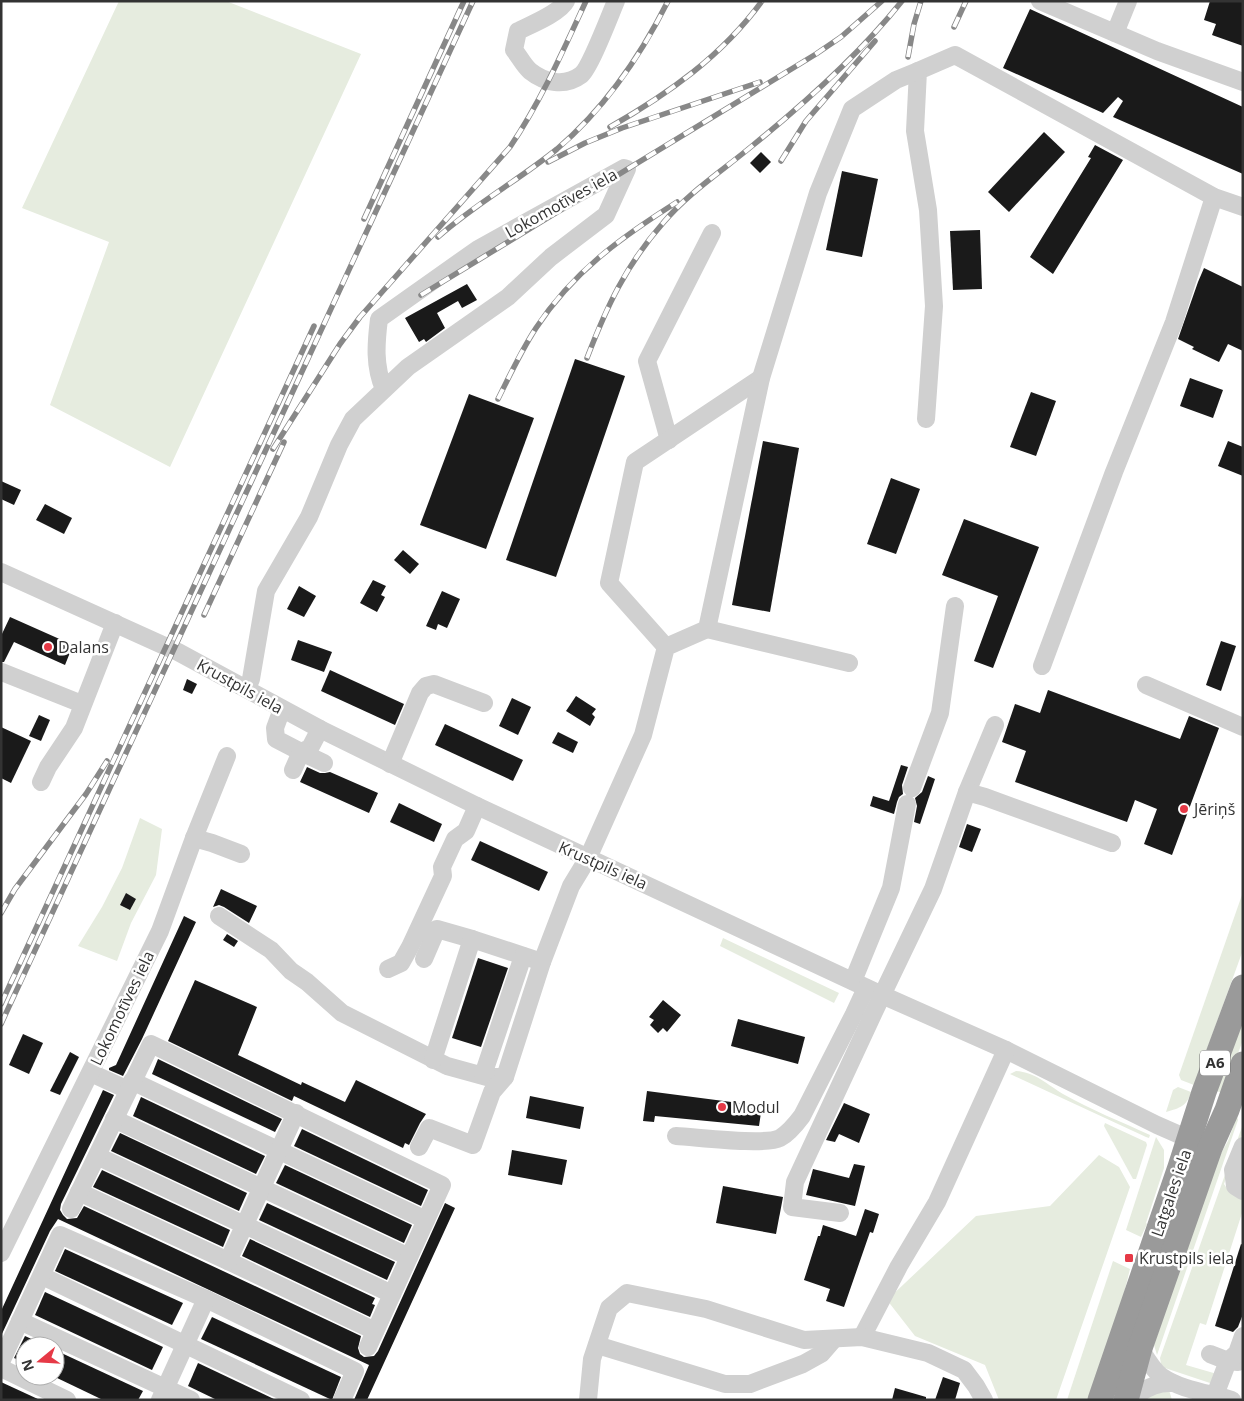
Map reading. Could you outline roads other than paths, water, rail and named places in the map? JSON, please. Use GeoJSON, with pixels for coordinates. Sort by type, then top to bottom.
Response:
{"type":"FeatureCollection","features":[{"type":"Feature","properties":{"kind":"highway","name":"Latgales iela"},"geometry":{"type":"LineString","coordinates":[[1126,1400],[1200,1144],[1204,1092],[1243,988]]}},
{"type":"Feature","properties":{"kind":"highway","name":"Latgales iela"},"geometry":{"type":"LineString","coordinates":[[1100,1400],[1200,1144],[1227,1110],[1243,1064]]}},
{"type":"Feature","properties":{"kind":"street"},"geometry":{"type":"LineString","coordinates":[[566,1],[564,5],[546,17],[518,31],[514,50],[530,71],[549,82],[565,82],[582,74],[596,48],[616,1]]}},
{"type":"Feature","properties":{"kind":"street"},"geometry":{"type":"LineString","coordinates":[[1040,1],[1157,51],[1243,82]]}},
{"type":"Feature","properties":{"kind":"street"},"geometry":{"type":"LineString","coordinates":[[1115,33],[1128,1]]}},
{"type":"Feature","properties":{"kind":"street"},"geometry":{"type":"LineString","coordinates":[[707,629],[761,378],[818,193],[852,109],[896,80],[954,55],[1214,197],[1243,207]]}},
{"type":"Feature","properties":{"kind":"street"},"geometry":{"type":"LineString","coordinates":[[918,71],[916,131],[928,210],[934,306],[926,419]]}},
{"type":"Feature","properties":{"kind":"street","name":"Lokomotīves iela"},"geometry":{"type":"LineString","coordinates":[[247,688],[251,679],[266,591],[309,517],[339,445],[353,419],[408,367],[508,297],[551,258],[606,215],[627,169],[624,168],[478,249],[379,319],[376,345],[378,376],[384,389]]}},
{"type":"Feature","properties":{"kind":"street"},"geometry":{"type":"LineString","coordinates":[[1042,666],[1114,472],[1174,322],[1214,197]]}},
{"type":"Feature","properties":{"kind":"street"},"geometry":{"type":"LineString","coordinates":[[669,440],[647,362],[712,233]]}},
{"type":"Feature","properties":{"kind":"street"},"geometry":{"type":"LineString","coordinates":[[666,647],[609,583],[635,462],[761,378]]}},
{"type":"Feature","properties":{"kind":"street","name":"Krustpils iela"},"geometry":{"type":"LineString","coordinates":[[1,572],[178,652],[320,729],[477,806],[867,988],[1006,1050],[1200,1144]]}},
{"type":"Feature","properties":{"kind":"street"},"geometry":{"type":"LineString","coordinates":[[840,1214],[792,1207],[795,1182],[867,988],[891,888],[909,796],[940,713],[954,606]]}},
{"type":"Feature","properties":{"kind":"street"},"geometry":{"type":"LineString","coordinates":[[41,782],[48,767],[74,728],[114,623]]}},
{"type":"Feature","properties":{"kind":"street"},"geometry":{"type":"LineString","coordinates":[[666,647],[707,629],[849,663]]}},
{"type":"Feature","properties":{"kind":"street"},"geometry":{"type":"LineString","coordinates":[[419,1147],[429,1128],[472,1145],[492,1092],[505,1077],[542,962],[571,886],[588,858],[642,735],[657,686],[666,647]]}},
{"type":"Feature","properties":{"kind":"street"},"geometry":{"type":"LineString","coordinates":[[2,672],[82,704]]}},
{"type":"Feature","properties":{"kind":"street"},"geometry":{"type":"LineString","coordinates":[[390,764],[420,693],[426,686],[434,684],[484,703]]}},
{"type":"Feature","properties":{"kind":"street"},"geometry":{"type":"LineString","coordinates":[[1146,685],[1243,727]]}},
{"type":"Feature","properties":{"kind":"street"},"geometry":{"type":"LineString","coordinates":[[282,709],[275,728],[276,739],[324,763]]}},
{"type":"Feature","properties":{"kind":"street"},"geometry":{"type":"LineString","coordinates":[[676,1136],[761,1141],[780,1138],[793,1128],[802,1116],[867,988],[933,889],[967,792],[995,725]]}},
{"type":"Feature","properties":{"kind":"street"},"geometry":{"type":"LineString","coordinates":[[293,770],[301,752],[310,748],[320,729]]}},
{"type":"Feature","properties":{"kind":"street","name":"Lokomotīves iela"},"geometry":{"type":"LineString","coordinates":[[1,1253],[160,931],[227,756]]}},
{"type":"Feature","properties":{"kind":"street"},"geometry":{"type":"LineString","coordinates":[[967,792],[1112,843]]}},
{"type":"Feature","properties":{"kind":"street"},"geometry":{"type":"LineString","coordinates":[[388,969],[401,962],[410,947],[443,876],[442,867],[455,839],[466,831],[477,806]]}},
{"type":"Feature","properties":{"kind":"street"},"geometry":{"type":"LineString","coordinates":[[194,838],[241,854]]}},
{"type":"Feature","properties":{"kind":"street"},"geometry":{"type":"LineString","coordinates":[[219,916],[272,950],[291,971],[307,982],[342,1013],[447,1066],[483,1075],[505,1077]]}},
{"type":"Feature","properties":{"kind":"street"},"geometry":{"type":"LineString","coordinates":[[424,959],[437,929],[542,962]]}},
{"type":"Feature","properties":{"kind":"street"},"geometry":{"type":"LineString","coordinates":[[433,1060],[472,939]]}},
{"type":"Feature","properties":{"kind":"street"},"geometry":{"type":"LineString","coordinates":[[483,1075],[523,956]]}},
{"type":"Feature","properties":{"kind":"street"},"geometry":{"type":"LineString","coordinates":[[71,1209],[151,1044],[442,1185],[368,1347]]}},
{"type":"Feature","properties":{"kind":"street"},"geometry":{"type":"LineString","coordinates":[[862,1337],[899,1266],[936,1202],[1006,1050]]}},
{"type":"Feature","properties":{"kind":"street"},"geometry":{"type":"LineString","coordinates":[[91,1073],[130,1086],[278,1151],[426,1220]]}},
{"type":"Feature","properties":{"kind":"street"},"geometry":{"type":"LineString","coordinates":[[228,1261],[296,1113]]}},
{"type":"Feature","properties":{"kind":"street"},"geometry":{"type":"LineString","coordinates":[[114,1119],[409,1257]]}},
{"type":"Feature","properties":{"kind":"street"},"geometry":{"type":"LineString","coordinates":[[1243,1146],[1233,1170],[1235,1186],[1243,1191]]}},
{"type":"Feature","properties":{"kind":"street"},"geometry":{"type":"LineString","coordinates":[[97,1156],[392,1294]]}},
{"type":"Feature","properties":{"kind":"street"},"geometry":{"type":"LineString","coordinates":[[79,1192],[375,1331]]}},
{"type":"Feature","properties":{"kind":"street"},"geometry":{"type":"LineString","coordinates":[[1,1362],[60,1235],[206,1299],[355,1371],[342,1400]]}},
{"type":"Feature","properties":{"kind":"street"},"geometry":{"type":"LineString","coordinates":[[42,1276],[301,1400]]}},
{"type":"Feature","properties":{"kind":"street"},"geometry":{"type":"LineString","coordinates":[[588,1400],[592,1360],[609,1308],[627,1293],[706,1309],[804,1340],[834,1340],[862,1337],[928,1353],[964,1370],[984,1400]]}},
{"type":"Feature","properties":{"kind":"street"},"geometry":{"type":"LineString","coordinates":[[162,1394],[206,1299]]}},
{"type":"Feature","properties":{"kind":"street"},"geometry":{"type":"LineString","coordinates":[[20,1320],[162,1394],[191,1400]]}},
{"type":"Feature","properties":{"kind":"street"},"geometry":{"type":"LineString","coordinates":[[1131,1400],[1145,1389],[1160,1384],[1181,1390],[1224,1397],[1243,1336]]}},
{"type":"Feature","properties":{"kind":"street"},"geometry":{"type":"LineString","coordinates":[[597,1345],[725,1384],[750,1384],[803,1364],[821,1354],[834,1340]]}},
{"type":"Feature","properties":{"kind":"street"},"geometry":{"type":"LineString","coordinates":[[1140,1348],[1160,1375],[1181,1390]]}},
{"type":"Feature","properties":{"kind":"street"},"geometry":{"type":"LineString","coordinates":[[1210,1354],[1235,1362]]}},
{"type":"Feature","properties":{"kind":"street"},"geometry":{"type":"LineString","coordinates":[[1,1368],[67,1400]]}},
{"type":"Feature","properties":{"kind":"railway"},"geometry":{"type":"LineString","coordinates":[[364,219],[464,1]]}},
{"type":"Feature","properties":{"kind":"railway"},"geometry":{"type":"LineString","coordinates":[[1,1024],[473,1]]}},
{"type":"Feature","properties":{"kind":"railway"},"geometry":{"type":"LineString","coordinates":[[273,449],[340,344],[360,317],[510,147],[542,94],[586,1]]}},
{"type":"Feature","properties":{"kind":"railway"},"geometry":{"type":"LineString","coordinates":[[438,237],[557,149],[591,116],[633,62],[668,1]]}},
{"type":"Feature","properties":{"kind":"railway"},"geometry":{"type":"LineString","coordinates":[[610,127],[653,101],[693,72],[730,39],[762,1]]}},
{"type":"Feature","properties":{"kind":"railway"},"geometry":{"type":"LineString","coordinates":[[421,295],[816,54],[841,37],[882,1]]}},
{"type":"Feature","properties":{"kind":"railway"},"geometry":{"type":"LineString","coordinates":[[587,358],[602,321],[628,270],[663,223],[694,192],[772,130],[831,78],[902,1]]}},
{"type":"Feature","properties":{"kind":"railway"},"geometry":{"type":"LineString","coordinates":[[908,57],[914,24],[921,1]]}},
{"type":"Feature","properties":{"kind":"railway"},"geometry":{"type":"LineString","coordinates":[[954,27],[966,1]]}},
{"type":"Feature","properties":{"kind":"railway"},"geometry":{"type":"LineString","coordinates":[[781,161],[806,121],[875,41]]}},
{"type":"Feature","properties":{"kind":"railway"},"geometry":{"type":"LineString","coordinates":[[548,162],[585,143],[622,128],[760,82]]}},
{"type":"Feature","properties":{"kind":"railway"},"geometry":{"type":"LineString","coordinates":[[498,399],[536,328],[566,290],[582,273],[617,243],[677,202]]}},
{"type":"Feature","properties":{"kind":"railway"},"geometry":{"type":"LineString","coordinates":[[1,1004],[314,326]]}},
{"type":"Feature","properties":{"kind":"railway"},"geometry":{"type":"LineString","coordinates":[[204,615],[284,442]]}},
{"type":"Feature","properties":{"kind":"railway"},"geometry":{"type":"LineString","coordinates":[[1,913],[15,889],[86,794],[107,761]]}},
{"type":"Feature","properties":{"kind":"place","name":"Dalans"},"geometry":{"type":"Point","coordinates":[48,647]}},
{"type":"Feature","properties":{"kind":"place","name":"Jēriņš"},"geometry":{"type":"Point","coordinates":[1184,809]}},
{"type":"Feature","properties":{"kind":"place","name":"Modul"},"geometry":{"type":"Point","coordinates":[722,1107]}},
{"type":"Feature","properties":{"kind":"place","name":"Krustpils iela"},"geometry":{"type":"Point","coordinates":[1129,1258]}}]}
